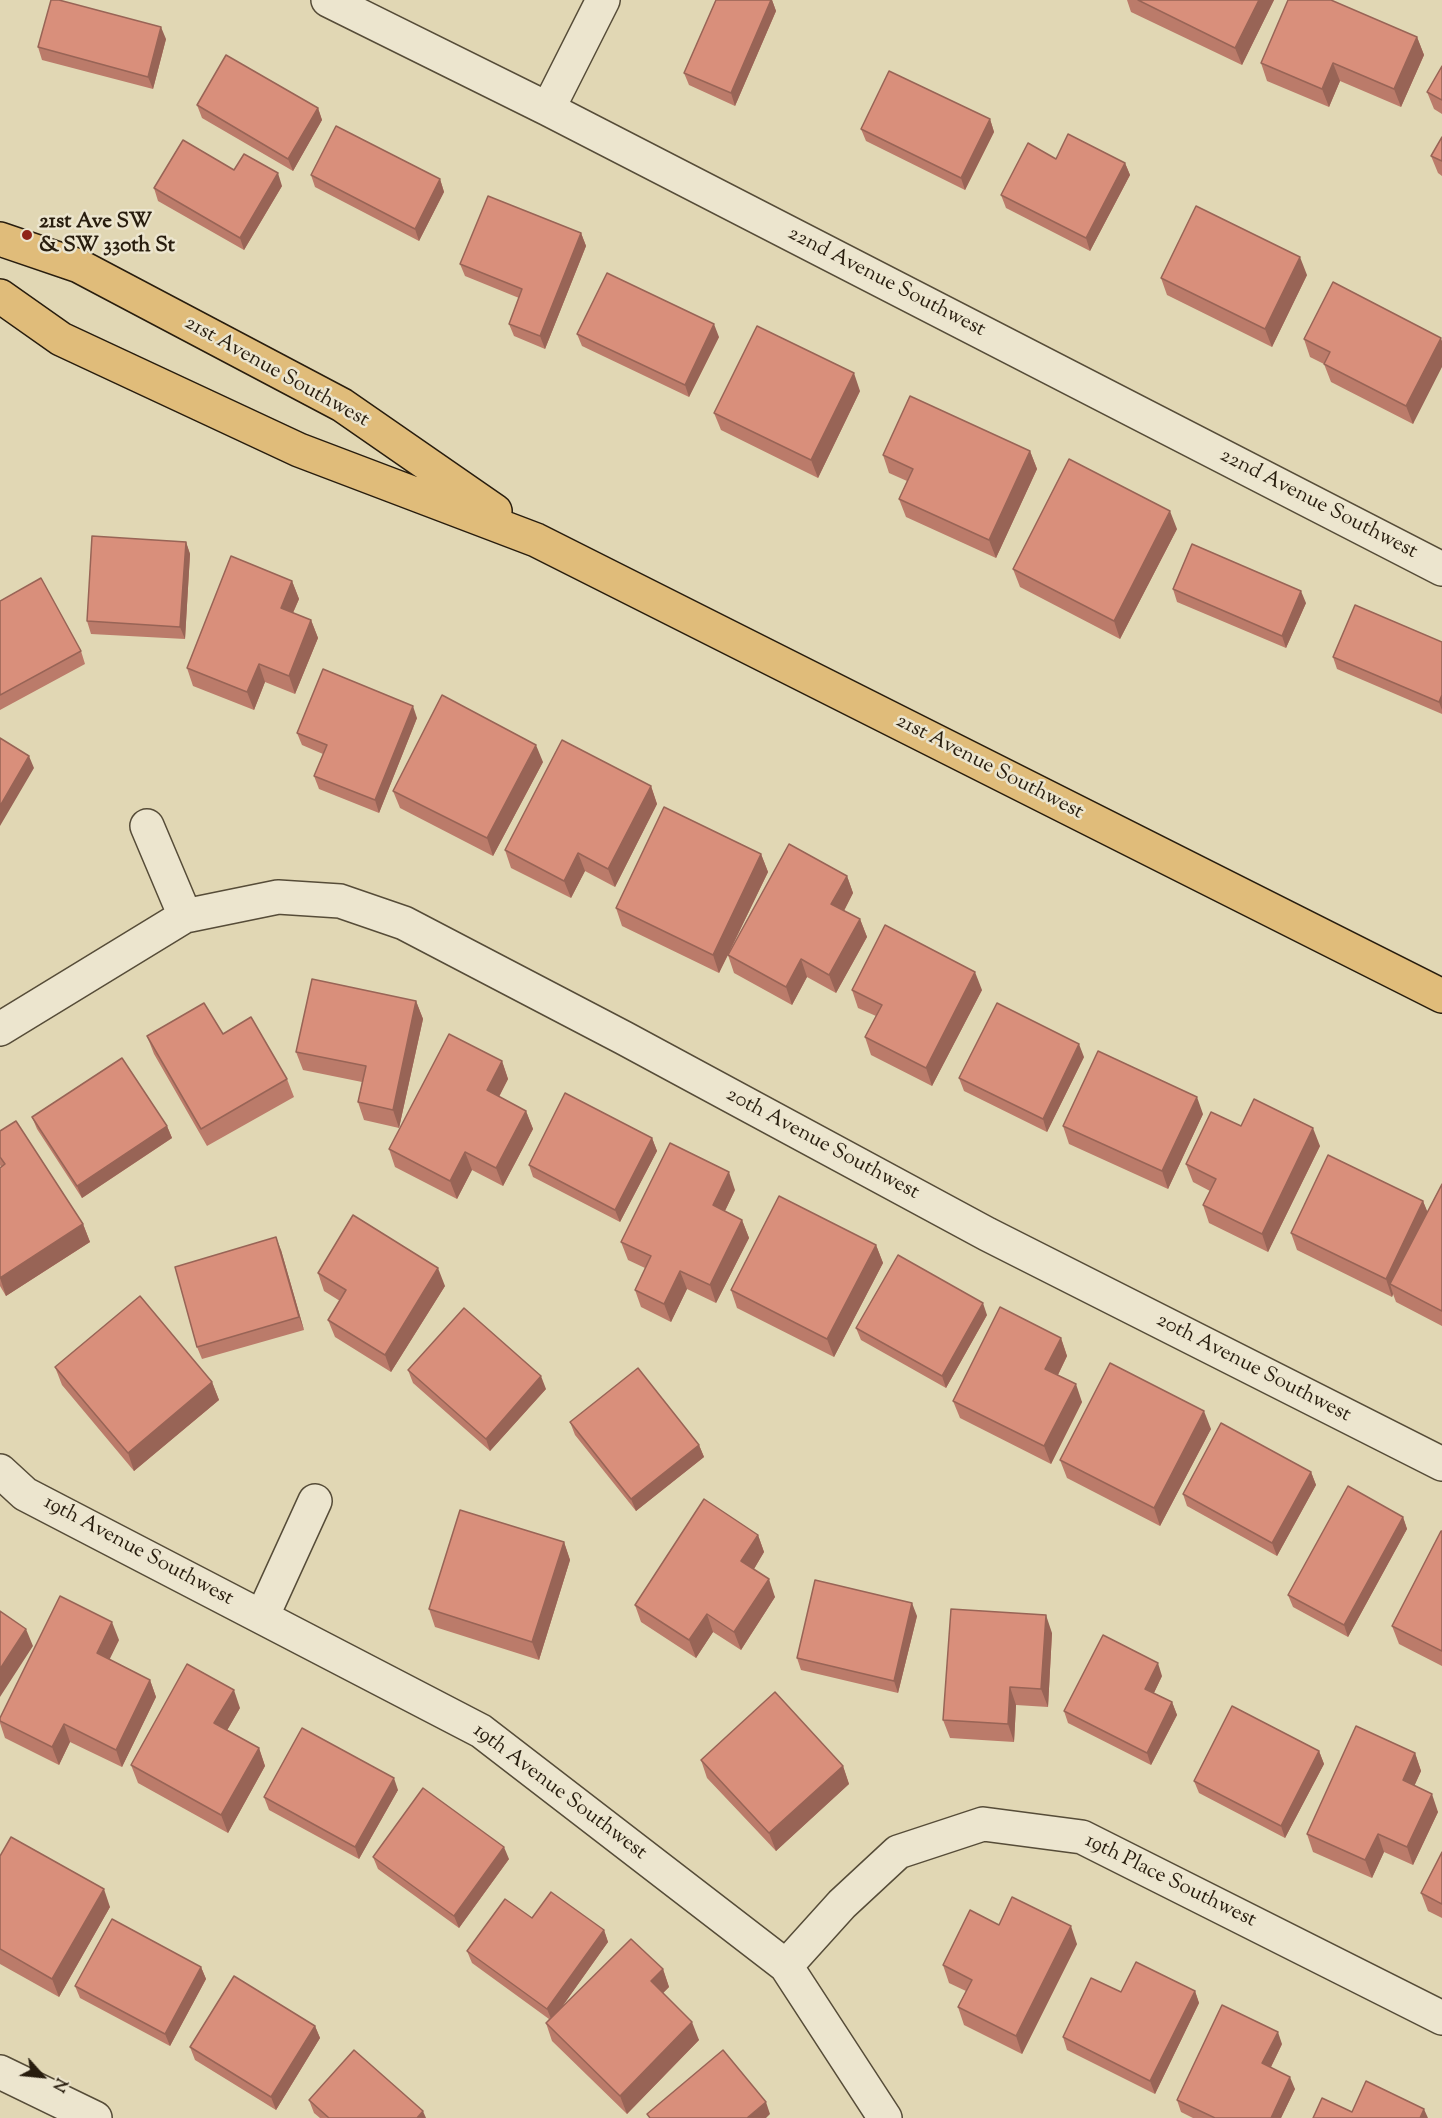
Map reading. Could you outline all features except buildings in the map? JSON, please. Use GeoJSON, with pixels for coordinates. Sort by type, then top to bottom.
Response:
{"type":"FeatureCollection","features":[{"type":"Feature","properties":{"kind":"main road","name":"21st Avenue Southwest"},"geometry":{"type":"LineString","coordinates":[[0,238],[79,266],[342,405],[536,540]]}},
{"type":"Feature","properties":{"kind":"main road","name":"21st Avenue Southwest"},"geometry":{"type":"LineString","coordinates":[[0,296],[61,339],[299,450],[536,540],[1442,996]]}},
{"type":"Feature","properties":{"kind":"street","name":"22nd Avenue Southwest"},"geometry":{"type":"LineString","coordinates":[[328,0],[548,109],[1442,569]]}},
{"type":"Feature","properties":{"kind":"street"},"geometry":{"type":"LineString","coordinates":[[548,109],[603,0]]}},
{"type":"Feature","properties":{"kind":"street"},"geometry":{"type":"LineString","coordinates":[[0,1029],[184,916],[147,826]]}},
{"type":"Feature","properties":{"kind":"street","name":"20th Avenue Southwest"},"geometry":{"type":"LineString","coordinates":[[184,916],[278,897],[340,901],[404,923],[624,1038],[987,1234],[1442,1464]]}},
{"type":"Feature","properties":{"kind":"street","name":"19th Avenue Southwest"},"geometry":{"type":"LineString","coordinates":[[0,1471],[26,1494],[481,1731],[786,1966],[885,2118]]}},
{"type":"Feature","properties":{"kind":"street"},"geometry":{"type":"LineString","coordinates":[[262,1617],[315,1501]]}},
{"type":"Feature","properties":{"kind":"street","name":"19th Place Southwest"},"geometry":{"type":"LineString","coordinates":[[786,1966],[842,1904],[898,1852],[983,1824],[1082,1837],[1442,2018]]}},
{"type":"Feature","properties":{"kind":"street"},"geometry":{"type":"LineString","coordinates":[[0,2072],[94,2118]]}},
{"type":"Feature","properties":{"kind":"place","name":"21st Ave SW & SW 330th St"},"geometry":{"type":"Point","coordinates":[27,235]}}]}
